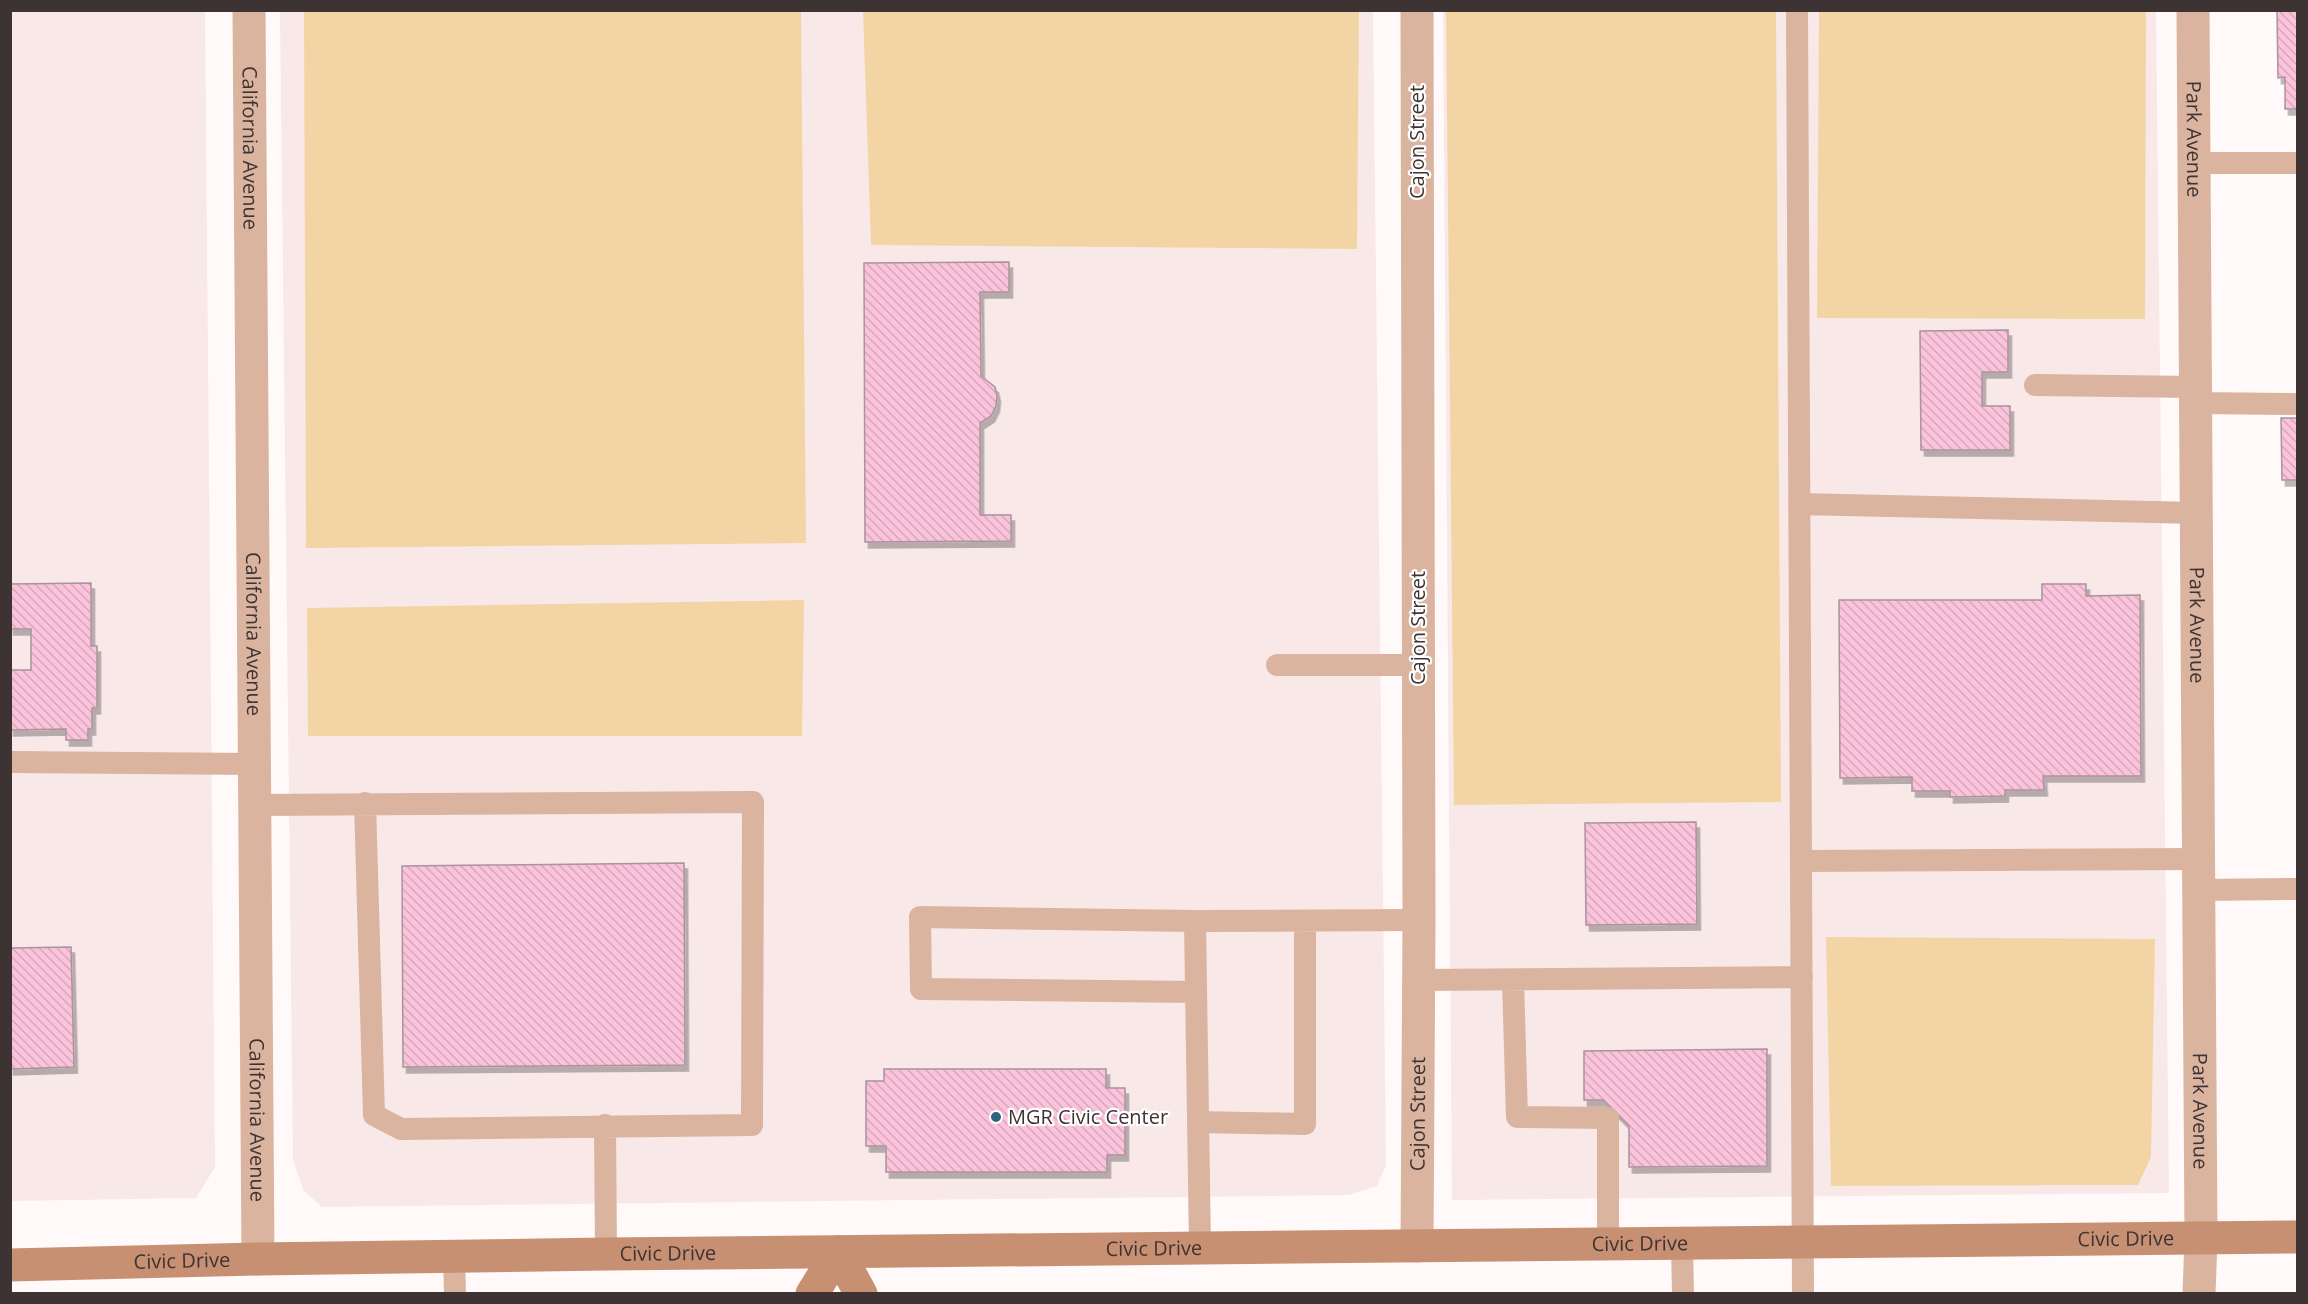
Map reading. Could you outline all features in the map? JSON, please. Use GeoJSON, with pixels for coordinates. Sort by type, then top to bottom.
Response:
{"type":"FeatureCollection","features":[{"type":"Feature","properties":{"kind":"street","name":"California Avenue"},"geometry":{"type":"LineString","coordinates":[[249,10],[258,1259]]}},
{"type":"Feature","properties":{"kind":"street","name":"Cajon Street"},"geometry":{"type":"LineString","coordinates":[[1417,10],[1419,664],[1417,1246]]}},
{"type":"Feature","properties":{"kind":"street","name":"Park Avenue"},"geometry":{"type":"LineString","coordinates":[[2193,10],[2201,1239],[2199,1293]]}},
{"type":"Feature","properties":{"kind":"street","name":"Civic Drive"},"geometry":{"type":"LineString","coordinates":[[10,1264],[606,1254],[2298,1238]]}},
{"type":"Feature","properties":{"kind":"street"},"geometry":{"type":"LineString","coordinates":[[812,1293],[838,1252],[861,1293]]}},
{"type":"Feature","properties":{"kind":"lane"},"geometry":{"type":"LineString","coordinates":[[1797,10],[1803,1293]]}},
{"type":"Feature","properties":{"kind":"lane"},"geometry":{"type":"LineString","coordinates":[[2194,164],[2298,163]]}},
{"type":"Feature","properties":{"kind":"lane"},"geometry":{"type":"LineString","coordinates":[[2035,385],[2298,404]]}},
{"type":"Feature","properties":{"kind":"lane"},"geometry":{"type":"LineString","coordinates":[[1799,504],[2196,513]]}},
{"type":"Feature","properties":{"kind":"lane"},"geometry":{"type":"LineString","coordinates":[[1277,665],[1419,664]]}},
{"type":"Feature","properties":{"kind":"lane"},"geometry":{"type":"LineString","coordinates":[[10,762],[254,764]]}},
{"type":"Feature","properties":{"kind":"lane"},"geometry":{"type":"LineString","coordinates":[[254,805],[365,804],[753,802],[752,1125],[401,1129],[374,1115],[365,804]]}},
{"type":"Feature","properties":{"kind":"lane"},"geometry":{"type":"LineString","coordinates":[[1801,861],[2199,875],[2298,889]]}},
{"type":"Feature","properties":{"kind":"lane"},"geometry":{"type":"LineString","coordinates":[[1196,992],[921,989],[920,917],[1195,921],[1419,920]]}},
{"type":"Feature","properties":{"kind":"lane"},"geometry":{"type":"LineString","coordinates":[[1195,921],[1200,1248]]}},
{"type":"Feature","properties":{"kind":"lane"},"geometry":{"type":"LineString","coordinates":[[1198,1122],[1305,1124],[1305,921]]}},
{"type":"Feature","properties":{"kind":"lane"},"geometry":{"type":"LineString","coordinates":[[1418,980],[1802,977]]}},
{"type":"Feature","properties":{"kind":"lane"},"geometry":{"type":"LineString","coordinates":[[1513,980],[1517,1117],[1608,1119],[1608,1244]]}},
{"type":"Feature","properties":{"kind":"lane"},"geometry":{"type":"LineString","coordinates":[[605,1125],[606,1254]]}},
{"type":"Feature","properties":{"kind":"lane"},"geometry":{"type":"LineString","coordinates":[[1682,1244],[1683,1293]]}},
{"type":"Feature","properties":{"kind":"lane"},"geometry":{"type":"LineString","coordinates":[[454,1256],[455,1293]]}},
{"type":"Feature","properties":{"kind":"shaded area"},"geometry":{"type":"Polygon","coordinates":[[[10,11],[205,11],[215,1167],[196,1198],[11,1201],[10,11]]]}},
{"type":"Feature","properties":{"kind":"shaded area"},"geometry":{"type":"Polygon","coordinates":[[[280,11],[1373,11],[1386,1165],[1377,1186],[1349,1195],[322,1207],[303,1190],[293,1159],[280,11]]]}},
{"type":"Feature","properties":{"kind":"shaded area"},"geometry":{"type":"Polygon","coordinates":[[[304,11],[801,11],[806,543],[306,548],[304,11]]]}},
{"type":"Feature","properties":{"kind":"shaded area"},"geometry":{"type":"Polygon","coordinates":[[[863,11],[1359,11],[1357,249],[871,245],[863,11]]]}},
{"type":"Feature","properties":{"kind":"shaded area"},"geometry":{"type":"Polygon","coordinates":[[[1443,11],[2156,11],[2169,1193],[1452,1200],[1443,11]]]}},
{"type":"Feature","properties":{"kind":"shaded area"},"geometry":{"type":"Polygon","coordinates":[[[1446,11],[1776,11],[1781,802],[1454,805],[1446,11]]]}},
{"type":"Feature","properties":{"kind":"shaded area"},"geometry":{"type":"Polygon","coordinates":[[[1819,11],[2146,11],[2145,319],[1817,318],[1819,11]]]}},
{"type":"Feature","properties":{"kind":"shaded area"},"geometry":{"type":"Polygon","coordinates":[[[804,600],[802,736],[308,736],[307,608],[804,600]]]}},
{"type":"Feature","properties":{"kind":"shaded area"},"geometry":{"type":"Polygon","coordinates":[[[1826,937],[2155,939],[2151,1157],[2138,1185],[1831,1186],[1826,937]]]}},
{"type":"Feature","properties":{"kind":"building"},"geometry":{"type":"Polygon","coordinates":[[[2277,10],[2298,10],[2298,109],[2285,109],[2285,77],[2278,78],[2277,10]]]}},
{"type":"Feature","properties":{"kind":"building"},"geometry":{"type":"Polygon","coordinates":[[[1009,262],[1009,292],[980,292],[981,376],[995,387],[997,396],[996,406],[991,416],[980,423],[980,515],[1011,515],[1011,541],[865,542],[864,263],[1009,262]]]}},
{"type":"Feature","properties":{"kind":"building"},"geometry":{"type":"Polygon","coordinates":[[[2008,330],[2008,372],[1982,372],[1982,406],[2010,406],[2010,450],[1921,450],[1920,331],[2008,330]]]}},
{"type":"Feature","properties":{"kind":"building"},"geometry":{"type":"Polygon","coordinates":[[[2281,418],[2298,418],[2298,480],[2282,480],[2281,418]]]}},
{"type":"Feature","properties":{"kind":"building"},"geometry":{"type":"Polygon","coordinates":[[[91,583],[91,646],[97,646],[97,708],[92,708],[92,729],[88,729],[88,740],[66,740],[66,729],[10,730],[10,670],[31,670],[31,629],[10,629],[10,584],[91,583]]]}},
{"type":"Feature","properties":{"kind":"building"},"geometry":{"type":"Polygon","coordinates":[[[2042,584],[2086,584],[2086,596],[2140,595],[2141,776],[2043,776],[2044,790],[2005,790],[2005,796],[1950,797],[1950,791],[1912,791],[1912,777],[1840,778],[1839,600],[2042,600],[2042,584]]]}},
{"type":"Feature","properties":{"kind":"building"},"geometry":{"type":"Polygon","coordinates":[[[1696,822],[1697,924],[1586,925],[1585,823],[1696,822]]]}},
{"type":"Feature","properties":{"kind":"building"},"geometry":{"type":"Polygon","coordinates":[[[684,863],[685,1065],[403,1067],[402,866],[684,863]]]}},
{"type":"Feature","properties":{"kind":"building"},"geometry":{"type":"Polygon","coordinates":[[[71,947],[74,1067],[10,1069],[10,948],[71,947]]]}},
{"type":"Feature","properties":{"kind":"building"},"geometry":{"type":"Polygon","coordinates":[[[1767,1049],[1767,1166],[1629,1167],[1629,1126],[1603,1100],[1584,1100],[1584,1051],[1767,1049]]]}},
{"type":"Feature","properties":{"kind":"building","name":"MGR Civic Center"},"geometry":{"type":"Polygon","coordinates":[[[884,1069],[1106,1069],[1106,1088],[1125,1088],[1125,1155],[1107,1155],[1107,1172],[886,1172],[886,1146],[866,1146],[866,1081],[884,1081],[884,1069]]]}},
{"type":"Feature","properties":{"kind":"place","name":"MGR Civic Center"},"geometry":{"type":"Point","coordinates":[996,1117]}}]}
